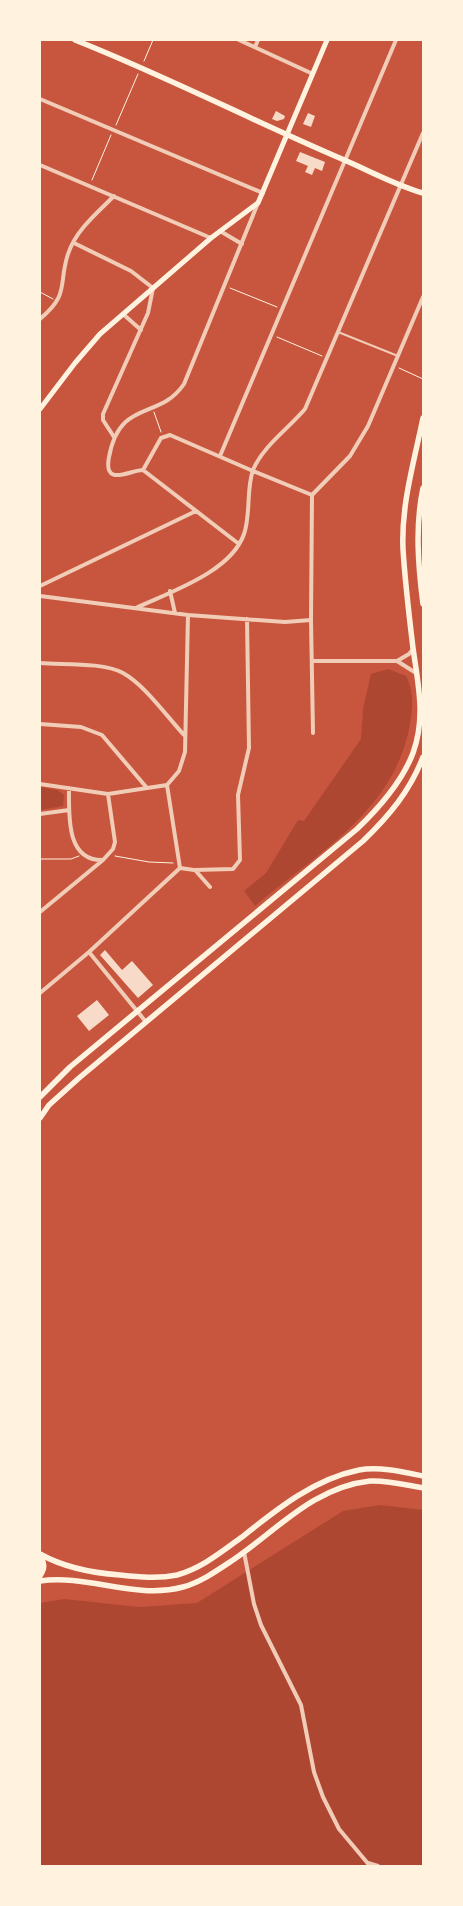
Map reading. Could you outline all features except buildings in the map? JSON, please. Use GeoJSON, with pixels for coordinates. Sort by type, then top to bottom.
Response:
{"type":"FeatureCollection","features":[{"type":"Feature","properties":{"kind":"main road"},"geometry":{"type":"LineString","coordinates":[[75,40],[141,66],[287,135],[401,186],[423,193]]}},
{"type":"Feature","properties":{"kind":"main road"},"geometry":{"type":"LineString","coordinates":[[40,409],[79,358],[123,314],[211,238],[258,203],[327,40]]}},
{"type":"Feature","properties":{"kind":"main road"},"geometry":{"type":"LineString","coordinates":[[40,1097],[70,1067],[204,958],[373,813],[389,795],[413,752],[421,713],[422,692],[417,675],[406,583],[403,522],[423,418]]}},
{"type":"Feature","properties":{"kind":"main road"},"geometry":{"type":"LineString","coordinates":[[423,488],[418,533],[418,568],[423,604]]}},
{"type":"Feature","properties":{"kind":"main road"},"geometry":{"type":"LineString","coordinates":[[40,1118],[64,1091],[363,841],[406,793],[423,757]]}},
{"type":"Feature","properties":{"kind":"main road"},"geometry":{"type":"LineString","coordinates":[[40,1555],[68,1567],[102,1574],[146,1578],[177,1574],[210,1560],[296,1496],[340,1475],[361,1469],[386,1470],[423,1476]]}},
{"type":"Feature","properties":{"kind":"main road"},"geometry":{"type":"LineString","coordinates":[[40,1581],[69,1579],[142,1591],[173,1589],[197,1582],[244,1552],[288,1518],[329,1493],[371,1481],[423,1488]]}},
{"type":"Feature","properties":{"kind":"main road"},"geometry":{"type":"LineString","coordinates":[[40,1555],[44,1568],[40,1576]]}},
{"type":"Feature","properties":{"kind":"street"},"geometry":{"type":"LineString","coordinates":[[239,40],[313,74]]}},
{"type":"Feature","properties":{"kind":"street"},"geometry":{"type":"LineString","coordinates":[[255,47],[258,40]]}},
{"type":"Feature","properties":{"kind":"street"},"geometry":{"type":"LineString","coordinates":[[220,456],[396,40]]}},
{"type":"Feature","properties":{"kind":"street"},"geometry":{"type":"LineString","coordinates":[[40,99],[263,193]]}},
{"type":"Feature","properties":{"kind":"street"},"geometry":{"type":"LineString","coordinates":[[136,608],[224,563],[239,544],[244,534],[253,472],[272,444],[305,409],[423,133]]}},
{"type":"Feature","properties":{"kind":"street"},"geometry":{"type":"LineString","coordinates":[[40,165],[211,238]]}},
{"type":"Feature","properties":{"kind":"street"},"geometry":{"type":"LineString","coordinates":[[40,319],[54,307],[57,301],[64,285],[68,253],[74,243],[88,221],[114,196]]}},
{"type":"Feature","properties":{"kind":"street"},"geometry":{"type":"LineString","coordinates":[[258,203],[184,384],[173,398],[131,416],[114,437],[108,464],[112,473],[119,476],[143,470],[163,436],[170,435],[253,472],[312,495]]}},
{"type":"Feature","properties":{"kind":"street"},"geometry":{"type":"LineString","coordinates":[[220,231],[242,244]]}},
{"type":"Feature","properties":{"kind":"street"},"geometry":{"type":"LineString","coordinates":[[74,243],[131,271],[153,288],[141,330],[103,414],[103,420],[114,437]]}},
{"type":"Feature","properties":{"kind":"street"},"geometry":{"type":"LineString","coordinates":[[313,733],[311,620],[312,495],[354,450],[368,426],[423,297]]}},
{"type":"Feature","properties":{"kind":"street"},"geometry":{"type":"LineString","coordinates":[[123,314],[141,330]]}},
{"type":"Feature","properties":{"kind":"street"},"geometry":{"type":"LineString","coordinates":[[143,470],[239,544]]}},
{"type":"Feature","properties":{"kind":"street"},"geometry":{"type":"LineString","coordinates":[[40,586],[196,511]]}},
{"type":"Feature","properties":{"kind":"street"},"geometry":{"type":"LineString","coordinates":[[170,591],[175,613]]}},
{"type":"Feature","properties":{"kind":"street"},"geometry":{"type":"LineString","coordinates":[[40,596],[188,615],[285,622],[311,620]]}},
{"type":"Feature","properties":{"kind":"street"},"geometry":{"type":"LineString","coordinates":[[180,866],[167,785],[183,762],[188,615]]}},
{"type":"Feature","properties":{"kind":"street"},"geometry":{"type":"LineString","coordinates":[[180,866],[194,870],[234,869],[240,860],[238,795],[249,748],[247,620]]}},
{"type":"Feature","properties":{"kind":"street"},"geometry":{"type":"LineString","coordinates":[[312,661],[397,661],[410,654],[414,649]]}},
{"type":"Feature","properties":{"kind":"street"},"geometry":{"type":"LineString","coordinates":[[397,661],[417,675]]}},
{"type":"Feature","properties":{"kind":"street"},"geometry":{"type":"LineString","coordinates":[[40,663],[96,667],[124,673],[185,736]]}},
{"type":"Feature","properties":{"kind":"street"},"geometry":{"type":"LineString","coordinates":[[40,724],[81,727],[102,735],[147,788]]}},
{"type":"Feature","properties":{"kind":"street"},"geometry":{"type":"LineString","coordinates":[[40,784],[108,794],[167,785]]}},
{"type":"Feature","properties":{"kind":"street"},"geometry":{"type":"LineString","coordinates":[[69,788],[69,810],[76,849],[90,859],[103,860]]}},
{"type":"Feature","properties":{"kind":"street"},"geometry":{"type":"LineString","coordinates":[[40,912],[110,854],[115,842],[108,794]]}},
{"type":"Feature","properties":{"kind":"street"},"geometry":{"type":"LineString","coordinates":[[40,814],[69,810]]}},
{"type":"Feature","properties":{"kind":"street"},"geometry":{"type":"LineString","coordinates":[[40,992],[89,952],[180,866]]}},
{"type":"Feature","properties":{"kind":"street"},"geometry":{"type":"LineString","coordinates":[[194,870],[210,887]]}},
{"type":"Feature","properties":{"kind":"street"},"geometry":{"type":"LineString","coordinates":[[89,952],[146,1022]]}},
{"type":"Feature","properties":{"kind":"street"},"geometry":{"type":"LineString","coordinates":[[244,1552],[254,1604],[261,1625],[301,1705],[314,1772],[322,1797],[339,1829],[369,1865],[378,1866]]}},
{"type":"Feature","properties":{"kind":"lane"},"geometry":{"type":"LineString","coordinates":[[338,332],[398,356]]}},
{"type":"Feature","properties":{"kind":"path"},"geometry":{"type":"LineString","coordinates":[[90,185],[153,40]]}},
{"type":"Feature","properties":{"kind":"path"},"geometry":{"type":"LineString","coordinates":[[225,286],[282,309]]}},
{"type":"Feature","properties":{"kind":"path"},"geometry":{"type":"LineString","coordinates":[[40,292],[57,301]]}},
{"type":"Feature","properties":{"kind":"path"},"geometry":{"type":"LineString","coordinates":[[272,335],[327,358]]}},
{"type":"Feature","properties":{"kind":"path"},"geometry":{"type":"LineString","coordinates":[[393,366],[423,378]]}},
{"type":"Feature","properties":{"kind":"path"},"geometry":{"type":"LineString","coordinates":[[152,406],[163,436]]}},
{"type":"Feature","properties":{"kind":"path"},"geometry":{"type":"LineString","coordinates":[[110,854],[180,866]]}},
{"type":"Feature","properties":{"kind":"path"},"geometry":{"type":"LineString","coordinates":[[40,859],[70,858],[82,855]]}},
{"type":"Feature","properties":{"kind":"shaded area"},"geometry":{"type":"Polygon","coordinates":[[[388,669],[406,676],[412,693],[412,705],[410,724],[402,755],[388,782],[371,806],[350,828],[255,906],[244,891],[266,873],[298,820],[304,821],[361,739],[363,709],[371,674],[388,669]]]}},
{"type":"Feature","properties":{"kind":"shaded area"},"geometry":{"type":"Polygon","coordinates":[[[40,787],[57,790],[64,795],[63,806],[40,810],[40,787]]]}},
{"type":"Feature","properties":{"kind":"shaded area"},"geometry":{"type":"Polygon","coordinates":[[[380,1505],[423,1510],[423,1866],[40,1866],[40,1603],[64,1599],[139,1607],[197,1603],[343,1511],[380,1505]]]}}]}
